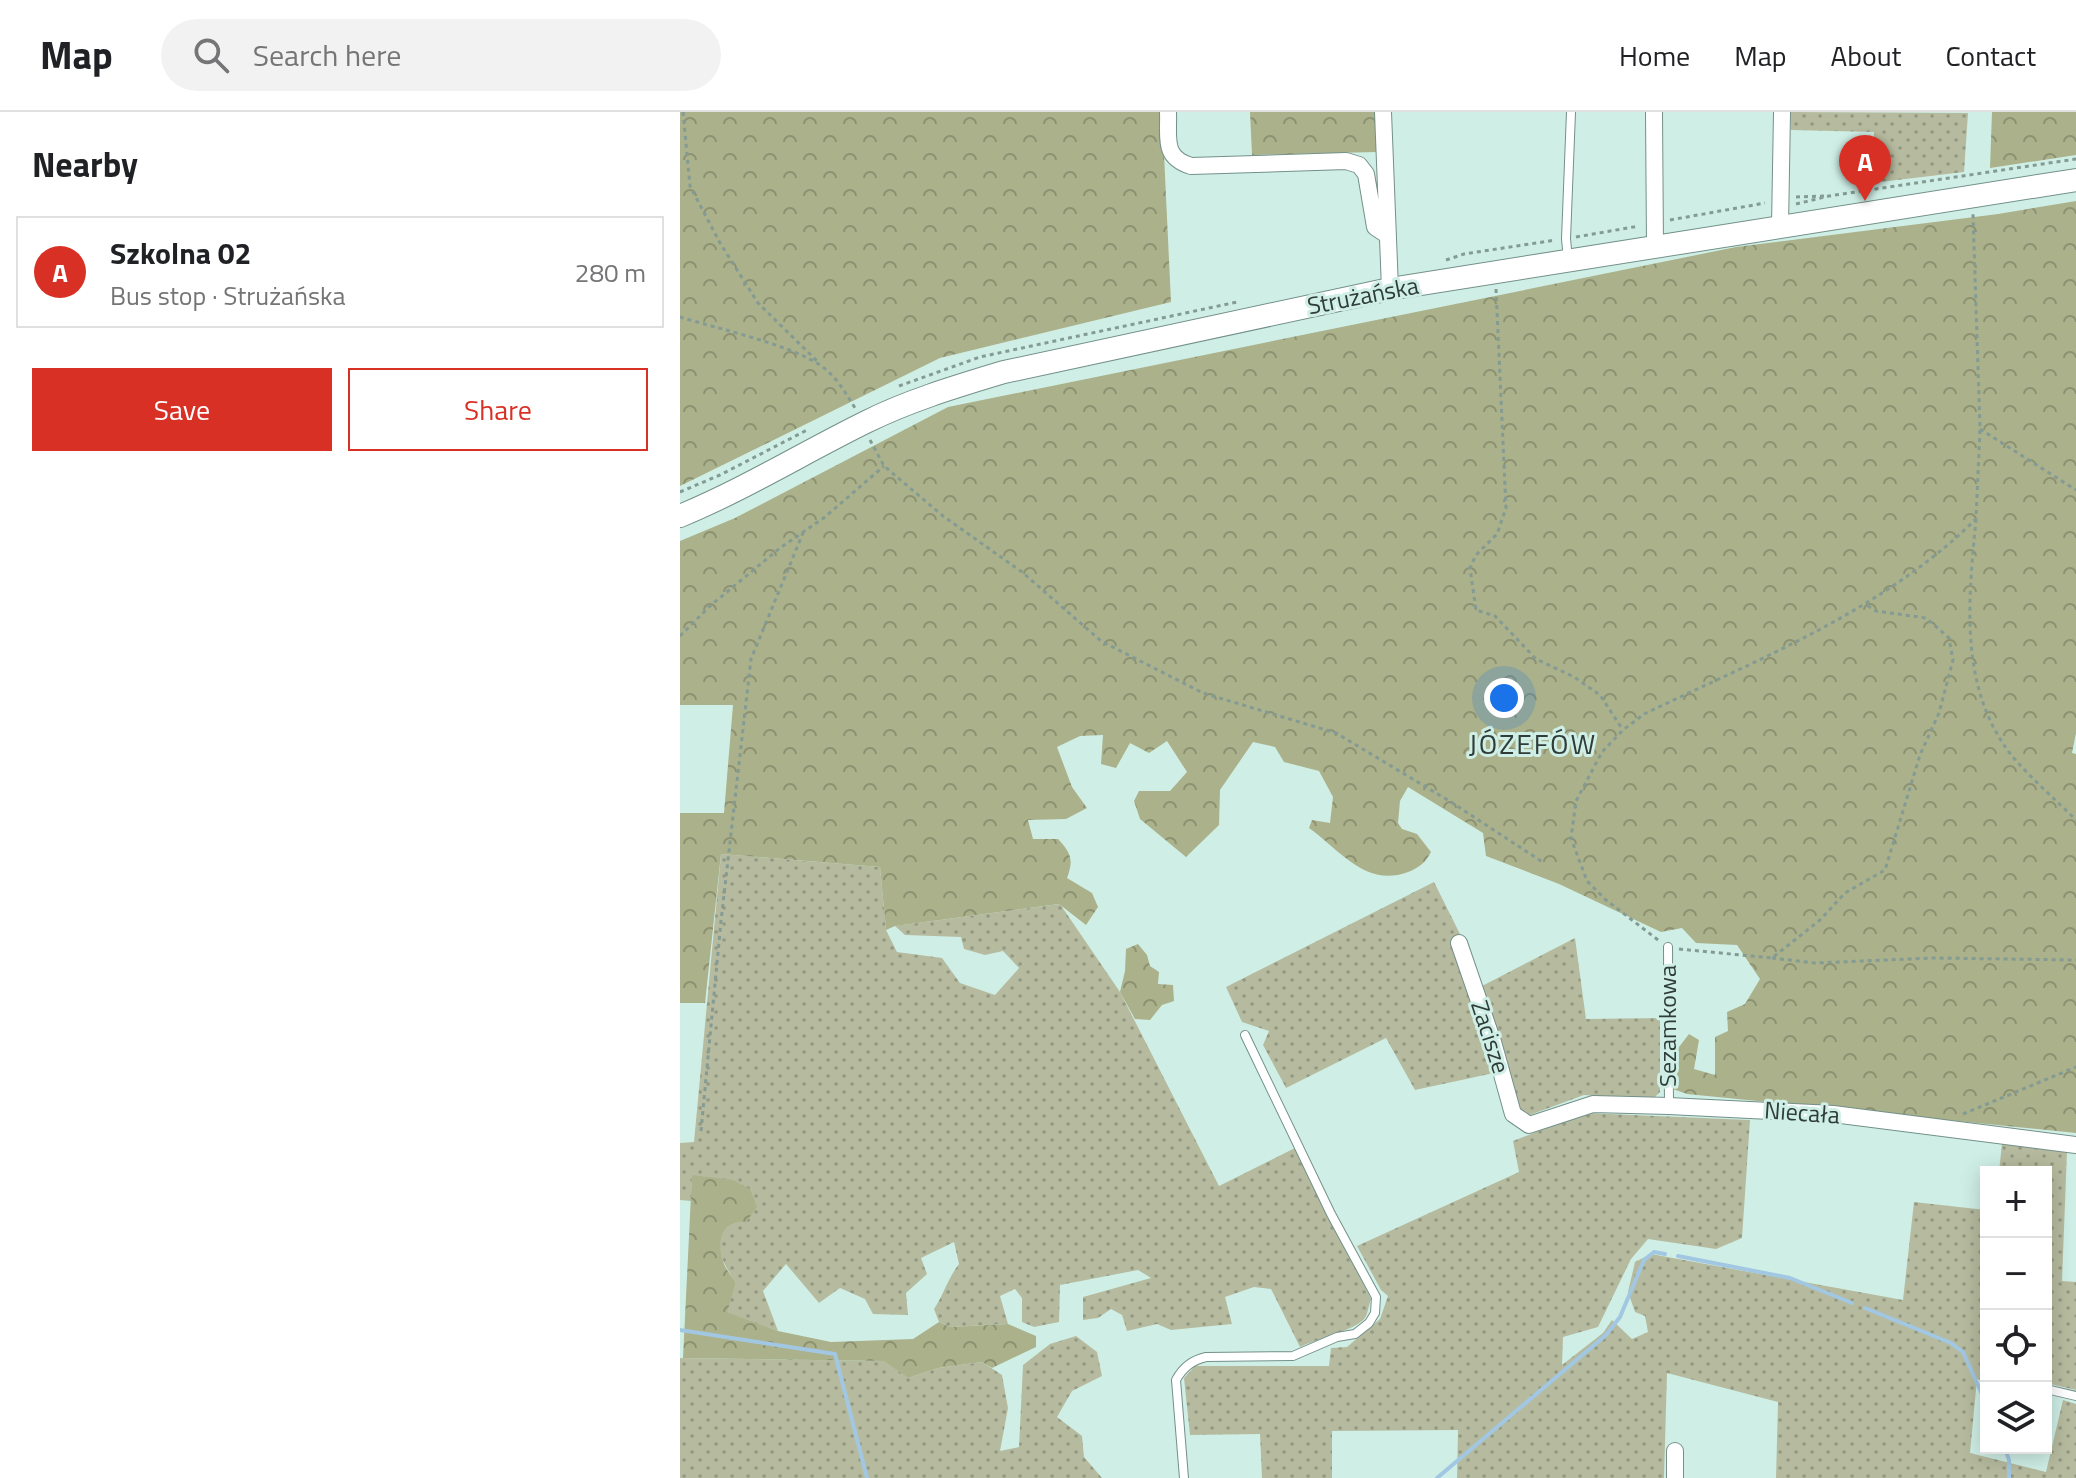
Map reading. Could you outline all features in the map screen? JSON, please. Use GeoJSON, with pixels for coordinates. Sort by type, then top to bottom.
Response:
{"type":"FeatureCollection","features":[{"type":"Feature","properties":{"kind":"main road","name":"Strużańska"},"geometry":{"type":"LineString","coordinates":[[680,516],[727,497],[862,424],[942,390],[1004,372],[1567,249],[1655,234],[1780,227],[2076,180]]}},
{"type":"Feature","properties":{"kind":"street"},"geometry":{"type":"LineString","coordinates":[[1168,112],[1170,152],[1175,159],[1191,166],[1346,161],[1359,165],[1366,174],[1375,227],[1387,235]]}},
{"type":"Feature","properties":{"kind":"street"},"geometry":{"type":"LineString","coordinates":[[1383,112],[1390,289]]}},
{"type":"Feature","properties":{"kind":"street"},"geometry":{"type":"LineString","coordinates":[[1654,112],[1655,234]]}},
{"type":"Feature","properties":{"kind":"street"},"geometry":{"type":"LineString","coordinates":[[1780,227],[1782,112]]}},
{"type":"Feature","properties":{"kind":"street","name":"Zacisze"},"geometry":{"type":"LineString","coordinates":[[1459,943],[1493,1042],[1513,1114],[1529,1125]]}},
{"type":"Feature","properties":{"kind":"street","name":"Niecała"},"geometry":{"type":"LineString","coordinates":[[1529,1125],[1593,1104],[1669,1106],[1833,1114],[2076,1145]]}},
{"type":"Feature","properties":{"kind":"street"},"geometry":{"type":"LineString","coordinates":[[1675,1451],[1675,1478]]}},
{"type":"Feature","properties":{"kind":"lane"},"geometry":{"type":"LineString","coordinates":[[1567,249],[1571,112]]}},
{"type":"Feature","properties":{"kind":"lane","name":"Sezamkowa"},"geometry":{"type":"LineString","coordinates":[[1668,947],[1669,1106]]}},
{"type":"Feature","properties":{"kind":"lane"},"geometry":{"type":"LineString","coordinates":[[1184,1478],[1176,1380],[1182,1369],[1206,1357],[1302,1354],[1337,1337],[1355,1334],[1369,1323],[1375,1313],[1375,1291],[1331,1214],[1245,1035]]}},
{"type":"Feature","properties":{"kind":"lane"},"geometry":{"type":"LineString","coordinates":[[2052,1390],[2076,1396]]}},
{"type":"Feature","properties":{"kind":"path"},"geometry":{"type":"LineString","coordinates":[[683,112],[690,186],[720,243],[758,303],[838,381],[884,466],[943,516],[1022,572],[1101,641],[1203,693],[1336,733],[1451,802],[1544,863]]}},
{"type":"Feature","properties":{"kind":"path"},"geometry":{"type":"LineString","coordinates":[[1435,264],[1464,254],[1567,249],[1655,234],[1780,200],[1829,196],[2076,159]]}},
{"type":"Feature","properties":{"kind":"path"},"geometry":{"type":"LineString","coordinates":[[1973,198],[1980,429],[1969,597],[1970,646],[1983,705],[2005,747],[2076,820]]}},
{"type":"Feature","properties":{"kind":"path"},"geometry":{"type":"LineString","coordinates":[[1496,283],[1506,508],[1497,534],[1476,555],[1470,568],[1476,610],[1495,616],[1536,659],[1574,677],[1600,695],[1623,730]]}},
{"type":"Feature","properties":{"kind":"path"},"geometry":{"type":"LineString","coordinates":[[680,317],[794,352],[820,365]]}},
{"type":"Feature","properties":{"kind":"path"},"geometry":{"type":"LineString","coordinates":[[1980,429],[2076,490]]}},
{"type":"Feature","properties":{"kind":"path"},"geometry":{"type":"LineString","coordinates":[[680,636],[768,557],[803,533],[884,466]]}},
{"type":"Feature","properties":{"kind":"path"},"geometry":{"type":"LineString","coordinates":[[1976,519],[1951,543],[1865,604],[1793,643],[1644,714],[1623,730],[1602,752],[1576,801],[1571,838],[1587,881],[1618,910],[1668,947],[1815,963],[1934,958],[2076,960]]}},
{"type":"Feature","properties":{"kind":"path"},"geometry":{"type":"LineString","coordinates":[[701,1131],[722,905],[751,659],[803,533]]}},
{"type":"Feature","properties":{"kind":"path"},"geometry":{"type":"LineString","coordinates":[[1772,958],[1820,920],[1845,893],[1885,870],[1920,755],[1939,713],[1953,660],[1949,638],[1926,618],[1876,611],[1865,604]]}},
{"type":"Feature","properties":{"kind":"path"},"geometry":{"type":"LineString","coordinates":[[1951,1130],[1965,1113],[2076,1067]]}},
{"type":"Feature","properties":{"kind":"green space"},"geometry":{"type":"Polygon","coordinates":[[[680,112],[1162,112],[1171,302],[940,358],[680,486],[680,112]]]}},
{"type":"Feature","properties":{"kind":"green space"},"geometry":{"type":"Polygon","coordinates":[[[1250,112],[1376,112],[1377,152],[1252,155],[1250,112]]]}},
{"type":"Feature","properties":{"kind":"green space"},"geometry":{"type":"Polygon","coordinates":[[[1791,112],[1968,113],[1964,172],[1872,183],[1874,132],[1791,130],[1791,112]]]}},
{"type":"Feature","properties":{"kind":"green space"},"geometry":{"type":"Polygon","coordinates":[[[1992,112],[2076,112],[2076,155],[1990,168],[1992,112]]]}},
{"type":"Feature","properties":{"kind":"green space"},"geometry":{"type":"Polygon","coordinates":[[[2076,201],[2076,733],[2072,753],[2076,754],[2076,1133],[1687,1094],[1667,1087],[1669,1060],[1689,1034],[1699,1040],[1694,1069],[1715,1075],[1715,1037],[1728,1031],[1727,1012],[1745,1004],[1760,979],[1737,945],[1696,943],[1682,928],[1661,932],[1559,884],[1486,856],[1483,833],[1408,787],[1400,801],[1398,823],[1402,829],[1417,834],[1431,852],[1422,864],[1408,872],[1393,876],[1366,871],[1309,828],[1312,820],[1330,823],[1333,797],[1319,771],[1284,762],[1275,747],[1253,742],[1220,790],[1219,825],[1186,857],[1140,819],[1134,801],[1139,791],[1170,791],[1187,772],[1167,741],[1149,753],[1130,743],[1116,768],[1101,764],[1103,735],[1080,736],[1057,747],[1072,787],[1087,808],[1066,819],[1028,820],[1033,839],[1058,839],[1071,861],[1067,878],[1092,893],[1098,907],[1086,925],[1059,904],[895,926],[886,930],[880,867],[721,854],[705,1003],[680,1003],[680,813],[724,813],[733,705],[680,705],[680,541],[735,518],[948,407],[1736,247],[1998,214],[2076,201]]]}},
{"type":"Feature","properties":{"kind":"green space"},"geometry":{"type":"Polygon","coordinates":[[[721,854],[880,867],[886,930],[897,952],[942,958],[960,983],[995,995],[1019,968],[1003,951],[985,955],[964,949],[961,937],[905,935],[895,926],[1060,904],[1120,992],[1219,1186],[1295,1148],[1371,1299],[1365,1318],[1345,1330],[1300,1347],[1271,1289],[1254,1287],[1225,1297],[1232,1324],[1171,1330],[1157,1324],[1127,1331],[1122,1315],[1111,1309],[1098,1318],[1083,1320],[1083,1297],[1151,1278],[1138,1270],[1060,1285],[1059,1322],[1034,1327],[1022,1322],[1022,1298],[1015,1289],[1000,1296],[1008,1324],[950,1327],[939,1322],[934,1309],[959,1264],[954,1242],[921,1258],[927,1274],[906,1293],[908,1315],[873,1314],[865,1299],[840,1288],[819,1303],[786,1264],[763,1291],[778,1331],[726,1312],[736,1283],[722,1259],[720,1243],[721,1235],[734,1221],[692,1176],[691,1201],[680,1200],[680,1143],[694,1142],[721,854]]]}},
{"type":"Feature","properties":{"kind":"green space"},"geometry":{"type":"Polygon","coordinates":[[[1434,882],[1460,934],[1451,940],[1458,952],[1494,1073],[1415,1090],[1386,1038],[1286,1088],[1263,1045],[1269,1031],[1242,1022],[1226,987],[1434,882]]]}},
{"type":"Feature","properties":{"kind":"green space"},"geometry":{"type":"Polygon","coordinates":[[[1575,938],[1586,1019],[1660,1018],[1660,1092],[1652,1100],[1584,1095],[1527,1116],[1518,1111],[1482,986],[1575,938]]]}},
{"type":"Feature","properties":{"kind":"green space"},"geometry":{"type":"Polygon","coordinates":[[[1138,944],[1147,955],[1150,966],[1159,972],[1158,984],[1173,985],[1174,1001],[1162,1005],[1150,1020],[1135,1019],[1120,992],[1126,949],[1138,944]]]}},
{"type":"Feature","properties":{"kind":"green space"},"geometry":{"type":"Polygon","coordinates":[[[1586,1113],[1750,1120],[1742,1238],[1716,1249],[1648,1239],[1631,1259],[1598,1327],[1563,1337],[1562,1365],[1603,1333],[1612,1320],[1632,1339],[1648,1332],[1645,1316],[1635,1312],[1628,1292],[1635,1262],[1651,1254],[1903,1300],[1914,1202],[1980,1209],[1980,1380],[1977,1379],[1970,1453],[2046,1472],[2063,1400],[2076,1404],[2076,1478],[1776,1478],[1778,1402],[1667,1373],[1664,1478],[1457,1478],[1458,1430],[1332,1431],[1332,1478],[1262,1478],[1260,1434],[1190,1435],[1184,1378],[1195,1366],[1329,1366],[1331,1348],[1347,1347],[1380,1319],[1388,1296],[1381,1290],[1357,1246],[1519,1172],[1513,1141],[1586,1113]]]}},
{"type":"Feature","properties":{"kind":"green space"},"geometry":{"type":"Polygon","coordinates":[[[2002,1143],[2067,1151],[2062,1281],[2076,1282],[2076,1390],[2052,1384],[2052,1166],[2000,1166],[2002,1143]]]}},
{"type":"Feature","properties":{"kind":"green space"},"geometry":{"type":"Polygon","coordinates":[[[692,1175],[733,1180],[750,1189],[757,1207],[746,1222],[726,1228],[721,1239],[724,1264],[736,1283],[727,1312],[778,1331],[831,1342],[913,1339],[939,1322],[950,1327],[1008,1324],[1036,1336],[1036,1347],[992,1368],[982,1362],[938,1368],[908,1378],[884,1361],[683,1358],[692,1175]]]}},
{"type":"Feature","properties":{"kind":"green space"},"geometry":{"type":"Polygon","coordinates":[[[1076,1336],[1097,1352],[1102,1376],[1072,1391],[1057,1417],[1082,1436],[1084,1457],[1102,1478],[680,1478],[680,1358],[885,1361],[908,1378],[938,1368],[982,1362],[1002,1375],[1008,1408],[1000,1451],[1019,1447],[1023,1365],[1050,1344],[1076,1336]]]}},
{"type":"Feature","properties":{"kind":"waterway"},"geometry":{"type":"LineString","coordinates":[[1437,1478],[1606,1335],[1620,1317],[1644,1260],[1654,1252],[1665,1254]]}},
{"type":"Feature","properties":{"kind":"waterway"},"geometry":{"type":"LineString","coordinates":[[1678,1256],[1790,1278],[1852,1303]]}},
{"type":"Feature","properties":{"kind":"waterway"},"geometry":{"type":"LineString","coordinates":[[1865,1308],[1951,1343],[1963,1352],[1980,1390]]}},
{"type":"Feature","properties":{"kind":"waterway"},"geometry":{"type":"LineString","coordinates":[[680,1330],[835,1354],[867,1478]]}},
{"type":"Feature","properties":{"kind":"waterway"},"geometry":{"type":"LineString","coordinates":[[2007,1454],[2009,1478]]}},
{"type":"Feature","properties":{"kind":"place","name":"Szkolna 02"},"geometry":{"type":"Point","coordinates":[1865,201]}},
{"type":"Feature","properties":{"kind":"district","name":"JÓZEFÓW"},"geometry":{"type":"Point","coordinates":[1533,744]}}]}
